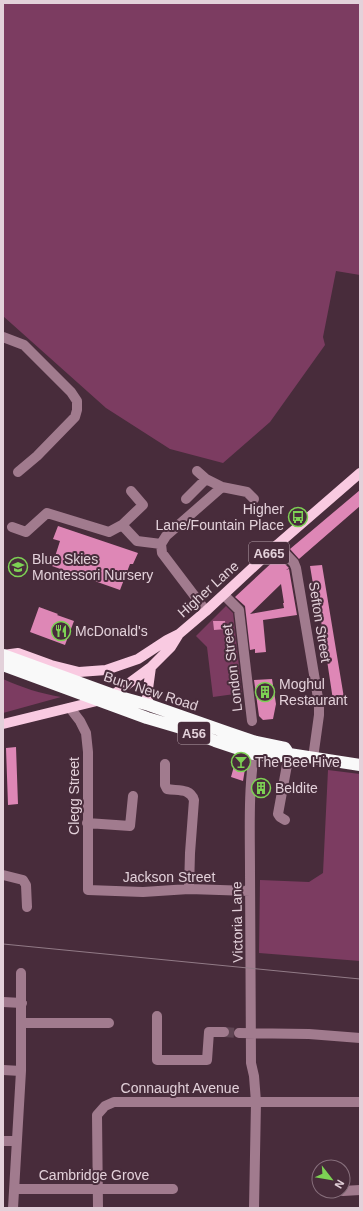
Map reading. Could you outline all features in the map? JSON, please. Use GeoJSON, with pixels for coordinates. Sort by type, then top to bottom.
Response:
{"type":"FeatureCollection","features":[{"type":"Feature","properties":{"kind":"highway","name":"Bury New Road"},"geometry":{"type":"LineString","coordinates":[[3,655],[113,695],[149,705],[229,733],[255,748],[277,757],[289,754],[360,765]]}},
{"type":"Feature","properties":{"kind":"highway","name":"Bury New Road"},"geometry":{"type":"LineString","coordinates":[[3,665],[147,718],[181,728],[216,742],[255,748]]}},
{"type":"Feature","properties":{"kind":"main road","name":"Higher Lane"},"geometry":{"type":"LineString","coordinates":[[113,695],[151,667],[171,647],[179,634],[206,612],[277,545],[360,473]]}},
{"type":"Feature","properties":{"kind":"main road"},"geometry":{"type":"LineString","coordinates":[[3,655],[18,653],[51,665],[79,672],[106,670],[138,659],[179,634]]}},
{"type":"Feature","properties":{"kind":"main road"},"geometry":{"type":"LineString","coordinates":[[149,705],[147,696],[151,667]]}},
{"type":"Feature","properties":{"kind":"main road","name":"A665"},"geometry":{"type":"LineString","coordinates":[[3,724],[101,700],[113,695]]}},
{"type":"Feature","properties":{"kind":"street"},"geometry":{"type":"LineString","coordinates":[[3,337],[24,345],[71,392],[77,401],[77,410],[74,417],[37,456],[18,472]]}},
{"type":"Feature","properties":{"kind":"street"},"geometry":{"type":"LineString","coordinates":[[197,471],[206,479],[222,487],[247,492],[254,499]]}},
{"type":"Feature","properties":{"kind":"street"},"geometry":{"type":"LineString","coordinates":[[186,499],[206,479]]}},
{"type":"Feature","properties":{"kind":"street"},"geometry":{"type":"LineString","coordinates":[[206,612],[162,553],[161,544],[166,536],[222,487]]}},
{"type":"Feature","properties":{"kind":"street"},"geometry":{"type":"LineString","coordinates":[[12,527],[26,532],[47,513],[109,532],[122,525],[143,506],[131,491]]}},
{"type":"Feature","properties":{"kind":"street"},"geometry":{"type":"LineString","coordinates":[[122,525],[137,541],[161,544]]}},
{"type":"Feature","properties":{"kind":"street","name":"Sefton Street"},"geometry":{"type":"LineString","coordinates":[[277,545],[294,563],[304,612],[319,704],[319,716],[313,758]]}},
{"type":"Feature","properties":{"kind":"street","name":"London Street"},"geometry":{"type":"LineString","coordinates":[[224,595],[239,610],[246,710],[252,720]]}},
{"type":"Feature","properties":{"kind":"street","name":"Clegg Street"},"geometry":{"type":"LineString","coordinates":[[70,708],[80,721],[86,733],[88,752],[88,890]]}},
{"type":"Feature","properties":{"kind":"street","name":"Victoria Lane"},"geometry":{"type":"LineString","coordinates":[[254,1208],[256,1102],[254,1076],[251,1063],[250,817],[252,762],[255,748]]}},
{"type":"Feature","properties":{"kind":"street"},"geometry":{"type":"LineString","coordinates":[[284,820],[278,814],[289,754]]}},
{"type":"Feature","properties":{"kind":"street"},"geometry":{"type":"LineString","coordinates":[[165,764],[165,785],[168,789],[189,792],[194,800],[189,889]]}},
{"type":"Feature","properties":{"kind":"street"},"geometry":{"type":"LineString","coordinates":[[87,823],[130,826],[133,796]]}},
{"type":"Feature","properties":{"kind":"street"},"geometry":{"type":"LineString","coordinates":[[3,875],[23,880],[26,885],[27,907]]}},
{"type":"Feature","properties":{"kind":"street","name":"Jackson Street"},"geometry":{"type":"LineString","coordinates":[[88,890],[143,892],[189,889],[250,891]]}},
{"type":"Feature","properties":{"kind":"street"},"geometry":{"type":"LineString","coordinates":[[13,1208],[22,1071],[21,973]]}},
{"type":"Feature","properties":{"kind":"street"},"geometry":{"type":"LineString","coordinates":[[3,1002],[22,1003]]}},
{"type":"Feature","properties":{"kind":"street"},"geometry":{"type":"LineString","coordinates":[[157,1016],[157,1060],[207,1060],[209,1032],[224,1032]]}},
{"type":"Feature","properties":{"kind":"street"},"geometry":{"type":"LineString","coordinates":[[22,1023],[109,1023]]}},
{"type":"Feature","properties":{"kind":"street"},"geometry":{"type":"LineString","coordinates":[[240,1033],[309,1034],[360,1038]]}},
{"type":"Feature","properties":{"kind":"street"},"geometry":{"type":"LineString","coordinates":[[3,1070],[22,1071]]}},
{"type":"Feature","properties":{"kind":"street","name":"Connaught Avenue"},"geometry":{"type":"LineString","coordinates":[[98,1188],[97,1115],[105,1106],[114,1102],[360,1102]]}},
{"type":"Feature","properties":{"kind":"street"},"geometry":{"type":"LineString","coordinates":[[3,1140],[17,1141]]}},
{"type":"Feature","properties":{"kind":"street"},"geometry":{"type":"LineString","coordinates":[[98,1188],[98,1208]]}},
{"type":"Feature","properties":{"kind":"street","name":"Cambridge Grove"},"geometry":{"type":"LineString","coordinates":[[14,1189],[173,1189]]}},
{"type":"Feature","properties":{"kind":"shaded area"},"geometry":{"type":"Polygon","coordinates":[[[3,3],[360,3],[360,275],[336,271],[323,337],[325,345],[270,422],[223,463],[170,449],[106,408],[3,316],[3,3]]]}},
{"type":"Feature","properties":{"kind":"shaded area"},"geometry":{"type":"Polygon","coordinates":[[[226,606],[233,613],[242,693],[213,697],[207,647],[196,636],[226,606]]]}},
{"type":"Feature","properties":{"kind":"shaded area"},"geometry":{"type":"Polygon","coordinates":[[[3,679],[31,690],[61,697],[3,713],[3,679]]]}},
{"type":"Feature","properties":{"kind":"shaded area"},"geometry":{"type":"Polygon","coordinates":[[[328,770],[360,774],[360,961],[259,953],[260,880],[309,882],[323,873],[328,770]]]}},
{"type":"Feature","properties":{"kind":"building"},"geometry":{"type":"Polygon","coordinates":[[[360,490],[360,506],[299,559],[290,549],[360,490]]]}},
{"type":"Feature","properties":{"kind":"building"},"geometry":{"type":"Polygon","coordinates":[[[58,526],[138,553],[133,564],[130,564],[120,590],[52,566],[60,541],[53,539],[58,526]]]}},
{"type":"Feature","properties":{"kind":"building"},"geometry":{"type":"Polygon","coordinates":[[[278,557],[289,568],[286,570],[289,569],[297,615],[263,620],[266,652],[255,653],[255,649],[250,650],[245,606],[235,597],[278,557]],[[281,584],[250,614],[284,608],[281,584]]]}},
{"type":"Feature","properties":{"kind":"building"},"geometry":{"type":"Polygon","coordinates":[[[322,565],[344,698],[333,700],[320,614],[318,614],[310,566],[322,565]]]}},
{"type":"Feature","properties":{"kind":"building"},"geometry":{"type":"Polygon","coordinates":[[[39,607],[74,621],[65,645],[30,632],[39,607]]]}},
{"type":"Feature","properties":{"kind":"building"},"geometry":{"type":"Polygon","coordinates":[[[213,621],[225,621],[226,629],[214,630],[213,621]]]}},
{"type":"Feature","properties":{"kind":"building","name":"Moghul Restaurant"},"geometry":{"type":"Polygon","coordinates":[[[272,679],[276,704],[273,719],[263,720],[259,716],[254,680],[272,679]]]}},
{"type":"Feature","properties":{"kind":"building"},"geometry":{"type":"Polygon","coordinates":[[[16,747],[18,804],[8,805],[6,748],[16,747]]]}},
{"type":"Feature","properties":{"kind":"building"},"geometry":{"type":"Polygon","coordinates":[[[236,759],[246,763],[243,781],[231,777],[236,759]]]}},
{"type":"Feature","properties":{"kind":"tunnel"},"geometry":{"type":"LineString","coordinates":[[224,1032],[239,1033]]}},
{"type":"Feature","properties":{"kind":"tram line"},"geometry":{"type":"LineString","coordinates":[[3,944],[360,979]]}},
{"type":"Feature","properties":{"kind":"place","name":"Higher Lane/Fountain Place"},"geometry":{"type":"Point","coordinates":[298,517]}},
{"type":"Feature","properties":{"kind":"place","name":"Blue Skies Montessori Nursery"},"geometry":{"type":"Point","coordinates":[18,567]}},
{"type":"Feature","properties":{"kind":"place","name":"McDonald's"},"geometry":{"type":"Point","coordinates":[61,631]}},
{"type":"Feature","properties":{"kind":"place","name":"Moghul Restaurant"},"geometry":{"type":"Point","coordinates":[265,692]}},
{"type":"Feature","properties":{"kind":"place","name":"The Bee Hive"},"geometry":{"type":"Point","coordinates":[241,762]}},
{"type":"Feature","properties":{"kind":"place","name":"Beldite"},"geometry":{"type":"Point","coordinates":[261,788]}}]}
